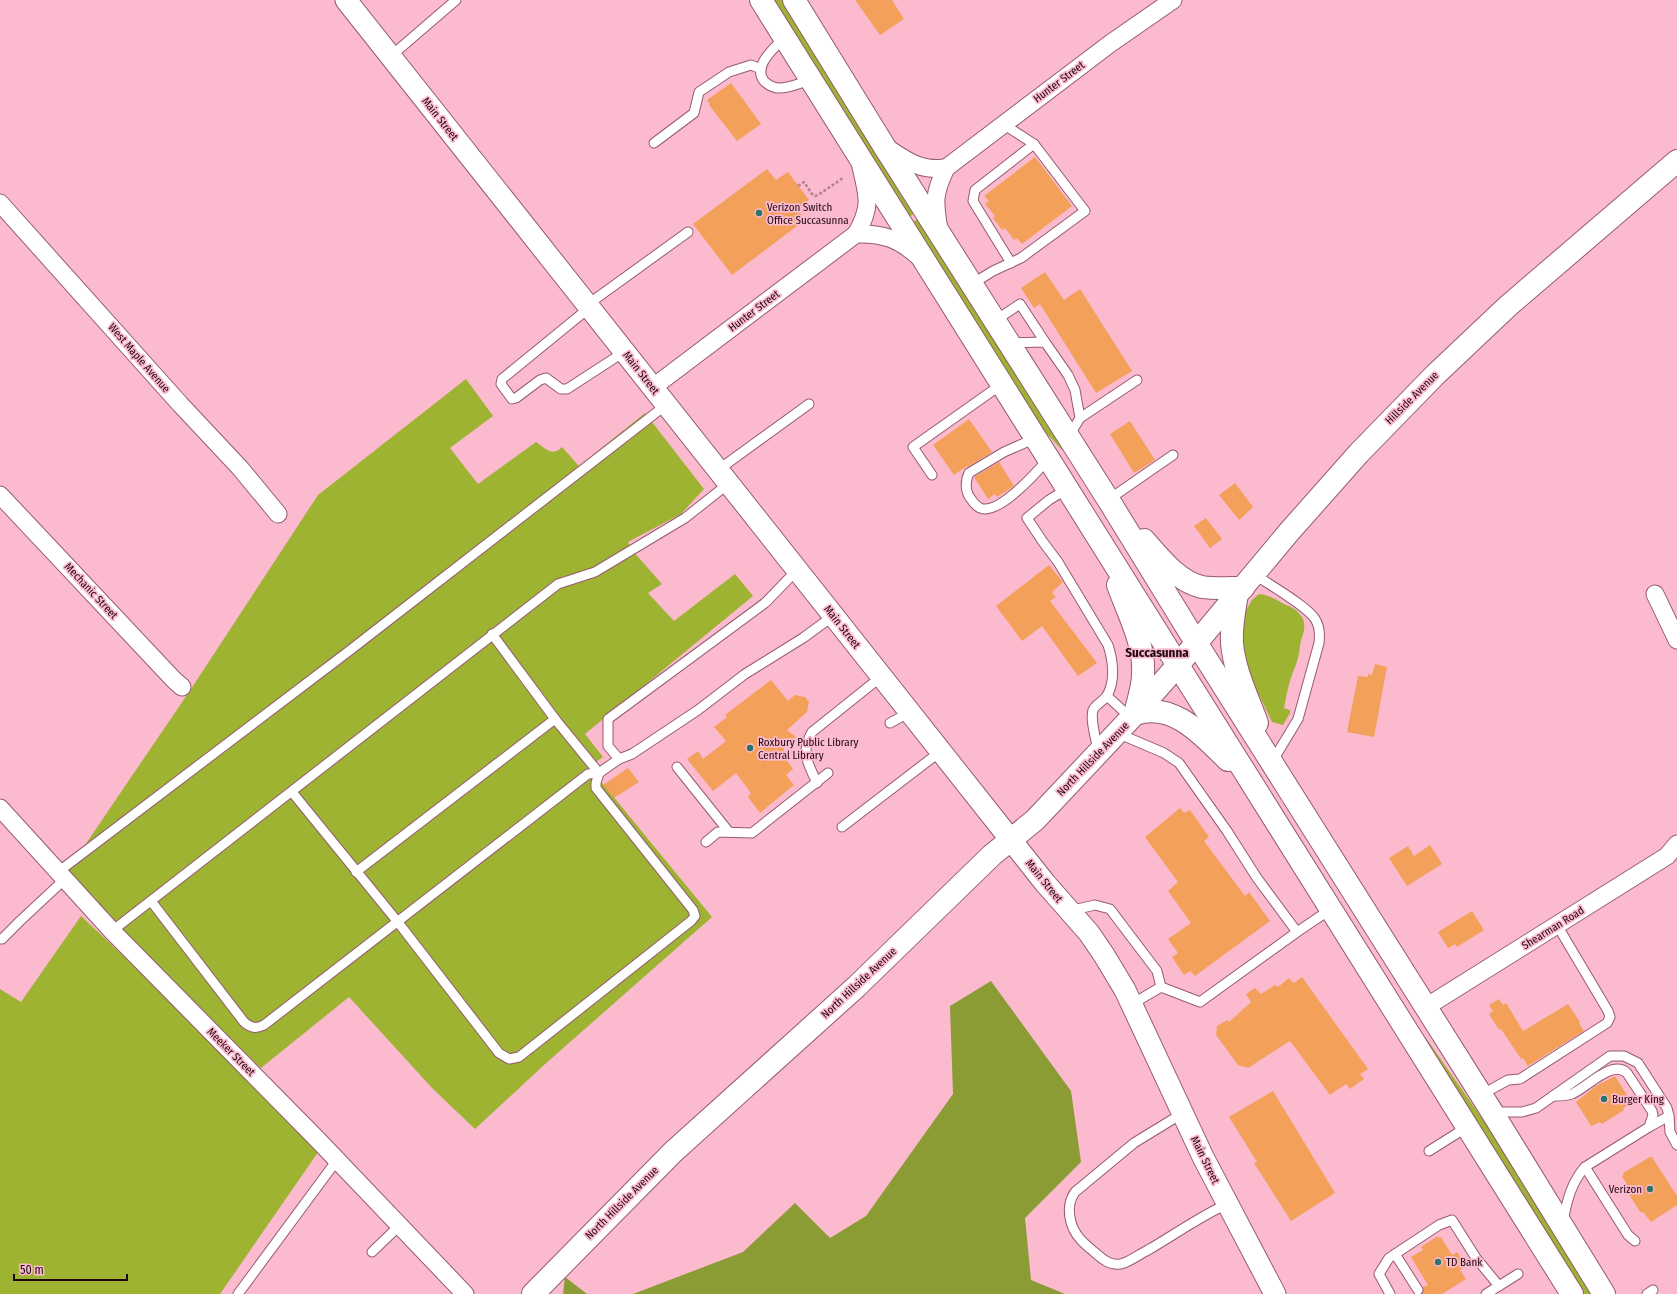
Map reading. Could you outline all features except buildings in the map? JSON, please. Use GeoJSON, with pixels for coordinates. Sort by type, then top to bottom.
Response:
{"type":"FeatureCollection","features":[{"type":"Feature","properties":{"kind":"main road"},"geometry":{"type":"LineString","coordinates":[[761,0],[1037,438],[1250,782],[1572,1294]]}},
{"type":"Feature","properties":{"kind":"main road"},"geometry":{"type":"LineString","coordinates":[[794,0],[884,146],[996,320],[1196,644],[1487,1103],[1604,1294]]}},
{"type":"Feature","properties":{"kind":"main road","name":"Hillside Avenue"},"geometry":{"type":"LineString","coordinates":[[1178,665],[1289,532],[1359,452],[1434,374],[1508,306],[1677,161]]}},
{"type":"Feature","properties":{"kind":"main road"},"geometry":{"type":"LineString","coordinates":[[1109,502],[1162,560],[1185,580],[1201,587],[1245,585],[1232,626],[1233,652],[1267,756]]}},
{"type":"Feature","properties":{"kind":"main road"},"geometry":{"type":"LineString","coordinates":[[1101,541],[1139,643],[1143,659],[1142,683],[1128,722]]}},
{"type":"Feature","properties":{"kind":"main road","name":"North Hillside Avenue"},"geometry":{"type":"LineString","coordinates":[[533,1294],[673,1152],[856,987],[992,855],[1035,820],[1128,722],[1178,665]]}},
{"type":"Feature","properties":{"kind":"main road"},"geometry":{"type":"LineString","coordinates":[[1128,722],[1142,711],[1155,711],[1171,714],[1183,720],[1195,729],[1250,782]]}},
{"type":"Feature","properties":{"kind":"street","name":"Hunter Street"},"geometry":{"type":"LineString","coordinates":[[939,231],[935,199],[938,185],[946,168],[1111,43],[1173,0]]}},
{"type":"Feature","properties":{"kind":"street","name":"Main Street"},"geometry":{"type":"LineString","coordinates":[[353,3],[391,56],[652,388],[882,676],[1044,883],[1097,944],[1132,1004],[1227,1204],[1275,1294]]}},
{"type":"Feature","properties":{"kind":"street"},"geometry":{"type":"LineString","coordinates":[[884,146],[917,166],[933,170],[946,168]]}},
{"type":"Feature","properties":{"kind":"street","name":"Hunter Street"},"geometry":{"type":"LineString","coordinates":[[652,388],[856,234],[865,219],[868,202],[858,156]]}},
{"type":"Feature","properties":{"kind":"street","name":"West Maple Avenue"},"geometry":{"type":"LineString","coordinates":[[0,203],[180,404],[240,468],[278,514]]}},
{"type":"Feature","properties":{"kind":"street"},"geometry":{"type":"LineString","coordinates":[[856,234],[872,233],[885,236],[910,249],[926,264]]}},
{"type":"Feature","properties":{"kind":"street","name":"Mechanic Street"},"geometry":{"type":"LineString","coordinates":[[0,495],[182,687]]}},
{"type":"Feature","properties":{"kind":"street"},"geometry":{"type":"LineString","coordinates":[[1655,594],[1677,640]]}},
{"type":"Feature","properties":{"kind":"street","name":"Meeker Street"},"geometry":{"type":"LineString","coordinates":[[0,808],[112,930],[337,1160],[465,1294]]}},
{"type":"Feature","properties":{"kind":"street","name":"Shearman Road"},"geometry":{"type":"LineString","coordinates":[[1426,1007],[1667,856],[1677,844]]}},
{"type":"Feature","properties":{"kind":"lane"},"geometry":{"type":"LineString","coordinates":[[391,56],[456,0]]}},
{"type":"Feature","properties":{"kind":"lane"},"geometry":{"type":"LineString","coordinates":[[785,37],[767,57],[761,69],[762,77],[771,86],[778,88],[811,79]]}},
{"type":"Feature","properties":{"kind":"lane"},"geometry":{"type":"LineString","coordinates":[[654,143],[694,113],[699,92],[729,72],[751,65],[761,69]]}},
{"type":"Feature","properties":{"kind":"lane"},"geometry":{"type":"LineString","coordinates":[[972,284],[1021,258],[1085,211],[1034,144],[1003,124]]}},
{"type":"Feature","properties":{"kind":"lane"},"geometry":{"type":"LineString","coordinates":[[1011,263],[973,201],[975,190],[1034,144]]}},
{"type":"Feature","properties":{"kind":"lane"},"geometry":{"type":"LineString","coordinates":[[624,352],[567,389],[561,389],[546,378],[540,380],[516,398],[512,398],[501,384],[502,379],[588,307],[688,232]]}},
{"type":"Feature","properties":{"kind":"lane"},"geometry":{"type":"LineString","coordinates":[[996,320],[1020,304],[1068,375],[1075,390],[1080,418]]}},
{"type":"Feature","properties":{"kind":"lane"},"geometry":{"type":"LineString","coordinates":[[1010,343],[1046,342]]}},
{"type":"Feature","properties":{"kind":"lane"},"geometry":{"type":"LineString","coordinates":[[1069,437],[1080,418],[1137,380]]}},
{"type":"Feature","properties":{"kind":"lane"},"geometry":{"type":"LineString","coordinates":[[932,475],[913,447],[1002,384]]}},
{"type":"Feature","properties":{"kind":"lane"},"geometry":{"type":"LineString","coordinates":[[112,930],[292,792],[492,634],[558,584],[578,578],[601,568],[685,518],[723,477],[809,404]]}},
{"type":"Feature","properties":{"kind":"lane"},"geometry":{"type":"LineString","coordinates":[[0,939],[2,939],[20,921],[61,876],[342,655],[666,405]]}},
{"type":"Feature","properties":{"kind":"lane"},"geometry":{"type":"LineString","coordinates":[[1037,438],[1004,452],[969,473],[966,482],[970,498],[980,508],[987,508],[1001,503],[1023,486],[1049,458]]}},
{"type":"Feature","properties":{"kind":"lane"},"geometry":{"type":"LineString","coordinates":[[1109,502],[1173,455]]}},
{"type":"Feature","properties":{"kind":"lane"},"geometry":{"type":"LineString","coordinates":[[1068,489],[1049,500],[1027,518],[1058,562],[1108,645],[1112,656],[1113,670],[1107,696],[1094,709],[1092,719],[1098,752]]}},
{"type":"Feature","properties":{"kind":"lane"},"geometry":{"type":"LineString","coordinates":[[619,759],[608,746],[608,719],[766,603],[797,570]]}},
{"type":"Feature","properties":{"kind":"lane"},"geometry":{"type":"LineString","coordinates":[[1245,585],[1309,612],[1316,622],[1320,634],[1319,643],[1298,719],[1267,756]]}},
{"type":"Feature","properties":{"kind":"lane"},"geometry":{"type":"LineString","coordinates":[[151,901],[244,1022],[253,1028],[264,1025],[588,774],[599,773],[619,759],[632,754],[698,710],[745,674],[803,638],[834,616]]}},
{"type":"Feature","properties":{"kind":"lane"},"geometry":{"type":"LineString","coordinates":[[492,634],[555,719],[599,773]]}},
{"type":"Feature","properties":{"kind":"lane"},"geometry":{"type":"LineString","coordinates":[[817,783],[805,758],[807,741],[812,732],[882,676]]}},
{"type":"Feature","properties":{"kind":"lane"},"geometry":{"type":"LineString","coordinates":[[1107,696],[1128,722],[1164,753],[1179,763],[1227,831],[1257,878],[1296,932]]}},
{"type":"Feature","properties":{"kind":"lane"},"geometry":{"type":"LineString","coordinates":[[890,723],[910,712]]}},
{"type":"Feature","properties":{"kind":"lane"},"geometry":{"type":"LineString","coordinates":[[356,872],[555,719]]}},
{"type":"Feature","properties":{"kind":"lane"},"geometry":{"type":"LineString","coordinates":[[842,827],[941,751]]}},
{"type":"Feature","properties":{"kind":"lane"},"geometry":{"type":"LineString","coordinates":[[677,767],[729,832]]}},
{"type":"Feature","properties":{"kind":"lane"},"geometry":{"type":"LineString","coordinates":[[292,792],[397,921],[499,1053],[509,1059],[518,1057],[685,926],[695,916],[693,910],[596,788],[599,773]]}},
{"type":"Feature","properties":{"kind":"lane"},"geometry":{"type":"LineString","coordinates":[[706,842],[718,832],[752,833],[828,773]]}},
{"type":"Feature","properties":{"kind":"lane"},"geometry":{"type":"LineString","coordinates":[[1069,911],[1095,905],[1110,909],[1157,971],[1161,987]]}},
{"type":"Feature","properties":{"kind":"lane"},"geometry":{"type":"LineString","coordinates":[[1161,987],[1200,1002],[1296,932],[1331,909]]}},
{"type":"Feature","properties":{"kind":"lane"},"geometry":{"type":"LineString","coordinates":[[1557,925],[1610,1017],[1607,1023],[1520,1079],[1508,1080],[1487,1103],[1522,1112],[1536,1108],[1610,1056],[1624,1056],[1638,1063],[1667,1108],[1670,1116],[1670,1132],[1677,1145]]}},
{"type":"Feature","properties":{"kind":"lane"},"geometry":{"type":"LineString","coordinates":[[1132,1004],[1161,987]]}},
{"type":"Feature","properties":{"kind":"lane"},"geometry":{"type":"LineString","coordinates":[[1553,1096],[1570,1095],[1612,1069],[1622,1069],[1627,1073],[1652,1111],[1653,1115],[1649,1127]]}},
{"type":"Feature","properties":{"kind":"lane"},"geometry":{"type":"LineString","coordinates":[[1183,1113],[1134,1143],[1075,1192],[1071,1198],[1069,1209],[1069,1215],[1074,1227],[1080,1239],[1103,1260],[1113,1264],[1123,1264],[1176,1234],[1205,1214],[1227,1204]]}},
{"type":"Feature","properties":{"kind":"lane"},"geometry":{"type":"LineString","coordinates":[[1562,1226],[1569,1194],[1578,1175],[1585,1167],[1649,1127],[1670,1116]]}},
{"type":"Feature","properties":{"kind":"lane"},"geometry":{"type":"LineString","coordinates":[[1429,1151],[1467,1127]]}},
{"type":"Feature","properties":{"kind":"lane"},"geometry":{"type":"LineString","coordinates":[[238,1294],[337,1160]]}},
{"type":"Feature","properties":{"kind":"lane"},"geometry":{"type":"LineString","coordinates":[[1585,1167],[1628,1235],[1635,1241]]}},
{"type":"Feature","properties":{"kind":"lane"},"geometry":{"type":"LineString","coordinates":[[1390,1294],[1379,1274],[1389,1258],[1439,1225],[1452,1220],[1476,1258],[1499,1286]]}},
{"type":"Feature","properties":{"kind":"lane"},"geometry":{"type":"LineString","coordinates":[[372,1252],[400,1225]]}},
{"type":"Feature","properties":{"kind":"lane"},"geometry":{"type":"LineString","coordinates":[[1396,1254],[1418,1290]]}},
{"type":"Feature","properties":{"kind":"lane"},"geometry":{"type":"LineString","coordinates":[[1486,1294],[1518,1274]]}},
{"type":"Feature","properties":{"kind":"path"},"geometry":{"type":"LineString","coordinates":[[798,186],[804,182],[815,196],[843,178]]}},
{"type":"Feature","properties":{"kind":"green space"},"geometry":{"type":"Polygon","coordinates":[[[771,0],[784,0],[917,212],[907,218],[771,0]]]}},
{"type":"Feature","properties":{"kind":"green space"},"geometry":{"type":"Polygon","coordinates":[[[920,218],[1064,448],[1062,450],[1039,425],[911,223],[920,218]]]}},
{"type":"Feature","properties":{"kind":"green space"},"geometry":{"type":"Polygon","coordinates":[[[466,379],[493,416],[450,448],[478,484],[536,442],[552,452],[562,447],[579,466],[645,413],[704,489],[681,514],[628,542],[632,550],[662,584],[648,593],[674,621],[735,574],[753,596],[585,734],[603,757],[589,767],[712,917],[544,1065],[475,1129],[432,1088],[349,997],[261,1068],[90,902],[66,873],[191,689],[318,495],[466,379]]]}},
{"type":"Feature","properties":{"kind":"green space"},"geometry":{"type":"Polygon","coordinates":[[[1259,594],[1266,595],[1292,608],[1303,619],[1304,623],[1299,656],[1289,684],[1284,708],[1290,710],[1290,713],[1283,725],[1272,722],[1240,655],[1243,615],[1252,600],[1259,594]]]}},
{"type":"Feature","properties":{"kind":"green space"},"geometry":{"type":"Polygon","coordinates":[[[81,916],[250,1075],[321,1148],[220,1294],[0,1294],[0,989],[21,1002],[81,916]]]}},
{"type":"Feature","properties":{"kind":"green space"},"geometry":{"type":"Polygon","coordinates":[[[991,981],[1071,1091],[1081,1162],[1025,1218],[1031,1280],[1065,1294],[633,1294],[743,1252],[795,1203],[830,1238],[866,1216],[953,1094],[950,1006],[991,981]]]}},
{"type":"Feature","properties":{"kind":"green space"},"geometry":{"type":"Polygon","coordinates":[[[1426,1038],[1499,1143],[1594,1294],[1583,1294],[1423,1039],[1426,1038]]]}},
{"type":"Feature","properties":{"kind":"green space"},"geometry":{"type":"Polygon","coordinates":[[[565,1277],[587,1294],[563,1294],[565,1277]]]}},
{"type":"Feature","properties":{"kind":"place","name":"Verizon Switch Office Succasunna"},"geometry":{"type":"Point","coordinates":[759,213]}},
{"type":"Feature","properties":{"kind":"place","name":"Roxbury Public Library Central Library"},"geometry":{"type":"Point","coordinates":[750,748]}},
{"type":"Feature","properties":{"kind":"place","name":"Burger King"},"geometry":{"type":"Point","coordinates":[1604,1099]}},
{"type":"Feature","properties":{"kind":"place","name":"Verizon"},"geometry":{"type":"Point","coordinates":[1650,1189]}},
{"type":"Feature","properties":{"kind":"place","name":"TD Bank"},"geometry":{"type":"Point","coordinates":[1438,1262]}},
{"type":"Feature","properties":{"kind":"district","name":"Succasunna"},"geometry":{"type":"Point","coordinates":[1157,652]}}]}
